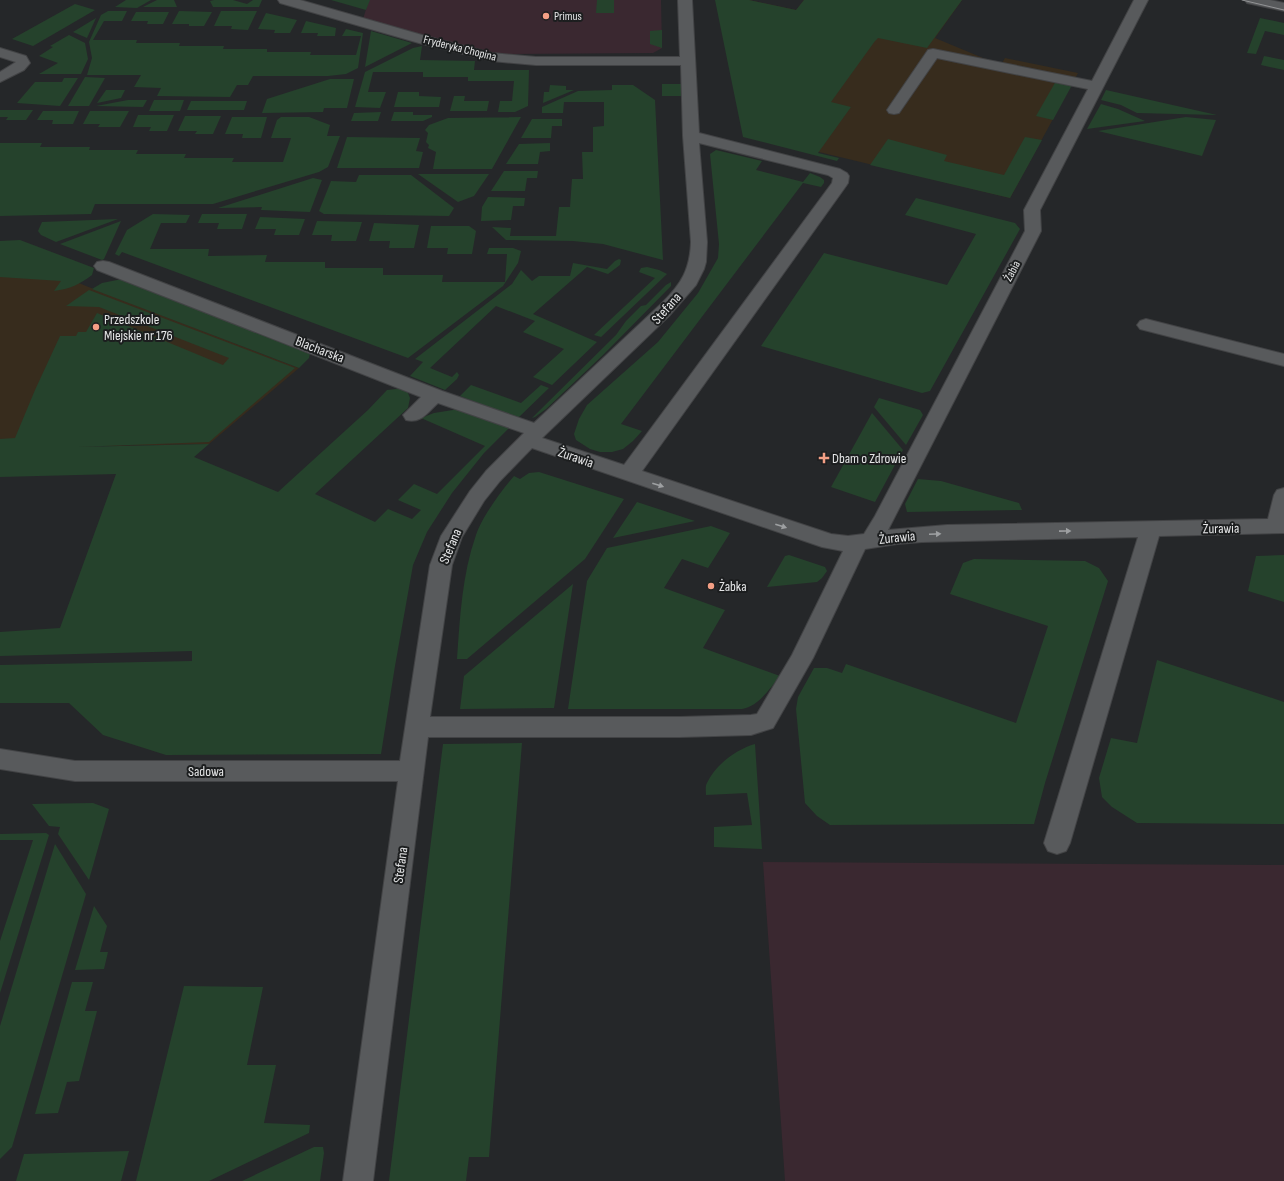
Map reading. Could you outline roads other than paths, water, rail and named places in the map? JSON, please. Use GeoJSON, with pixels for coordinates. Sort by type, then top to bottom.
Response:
{"type":"FeatureCollection","features":[{"type":"Feature","properties":{"kind":"street","name":"Fryderyka Chopina"},"geometry":{"type":"LineString","coordinates":[[285,0],[424,40],[492,57],[536,61],[688,61]]}},
{"type":"Feature","properties":{"kind":"street","name":"Stefana"},"geometry":{"type":"LineString","coordinates":[[358,1181],[417,727],[440,565],[452,536],[468,508],[489,481],[533,436],[658,317],[677,297],[695,272],[698,259],[699,242],[691,136],[685,0]]}},
{"type":"Feature","properties":{"kind":"street","name":"Żabia"},"geometry":{"type":"LineString","coordinates":[[417,727],[680,727],[751,725],[765,721],[802,658],[847,562],[885,516],[1033,231],[1032,210],[1141,0]]}},
{"type":"Feature","properties":{"kind":"street"},"geometry":{"type":"LineString","coordinates":[[1252,0],[1284,7]]}},
{"type":"Feature","properties":{"kind":"street"},"geometry":{"type":"LineString","coordinates":[[0,52],[21,59],[22,63],[19,68],[0,78]]}},
{"type":"Feature","properties":{"kind":"street"},"geometry":{"type":"LineString","coordinates":[[894,110],[933,53],[1096,86]]}},
{"type":"Feature","properties":{"kind":"street"},"geometry":{"type":"LineString","coordinates":[[628,475],[840,183],[841,176],[834,172],[691,136]]}},
{"type":"Feature","properties":{"kind":"street","name":"Blacharska"},"geometry":{"type":"LineString","coordinates":[[103,266],[435,395],[533,436]]}},
{"type":"Feature","properties":{"kind":"street"},"geometry":{"type":"LineString","coordinates":[[1146,325],[1284,360]]}},
{"type":"Feature","properties":{"kind":"street"},"geometry":{"type":"LineString","coordinates":[[413,415],[435,395]]}},
{"type":"Feature","properties":{"kind":"street","name":"Żurawia"},"geometry":{"type":"LineString","coordinates":[[533,436],[628,475],[830,542],[845,544],[897,536],[947,533],[1280,526]]}},
{"type":"Feature","properties":{"kind":"street"},"geometry":{"type":"LineString","coordinates":[[1280,526],[1284,495]]}},
{"type":"Feature","properties":{"kind":"street"},"geometry":{"type":"LineString","coordinates":[[1057,843],[1152,529]]}},
{"type":"Feature","properties":{"kind":"street","name":"Sadowa"},"geometry":{"type":"LineString","coordinates":[[0,759],[75,771],[412,771]]}},
{"type":"Feature","properties":{"kind":"tram line"},"geometry":{"type":"LineString","coordinates":[[1242,0],[1284,10]]}},
{"type":"Feature","properties":{"kind":"place","name":"Primus"},"geometry":{"type":"Point","coordinates":[546,16]}},
{"type":"Feature","properties":{"kind":"place","name":"Przedszkole Miejskie nr 176"},"geometry":{"type":"Point","coordinates":[96,327]}},
{"type":"Feature","properties":{"kind":"place","name":"Dbam o Zdrowie"},"geometry":{"type":"Point","coordinates":[824,458]}},
{"type":"Feature","properties":{"kind":"place","name":"Żabka"},"geometry":{"type":"Point","coordinates":[711,586]}}]}
